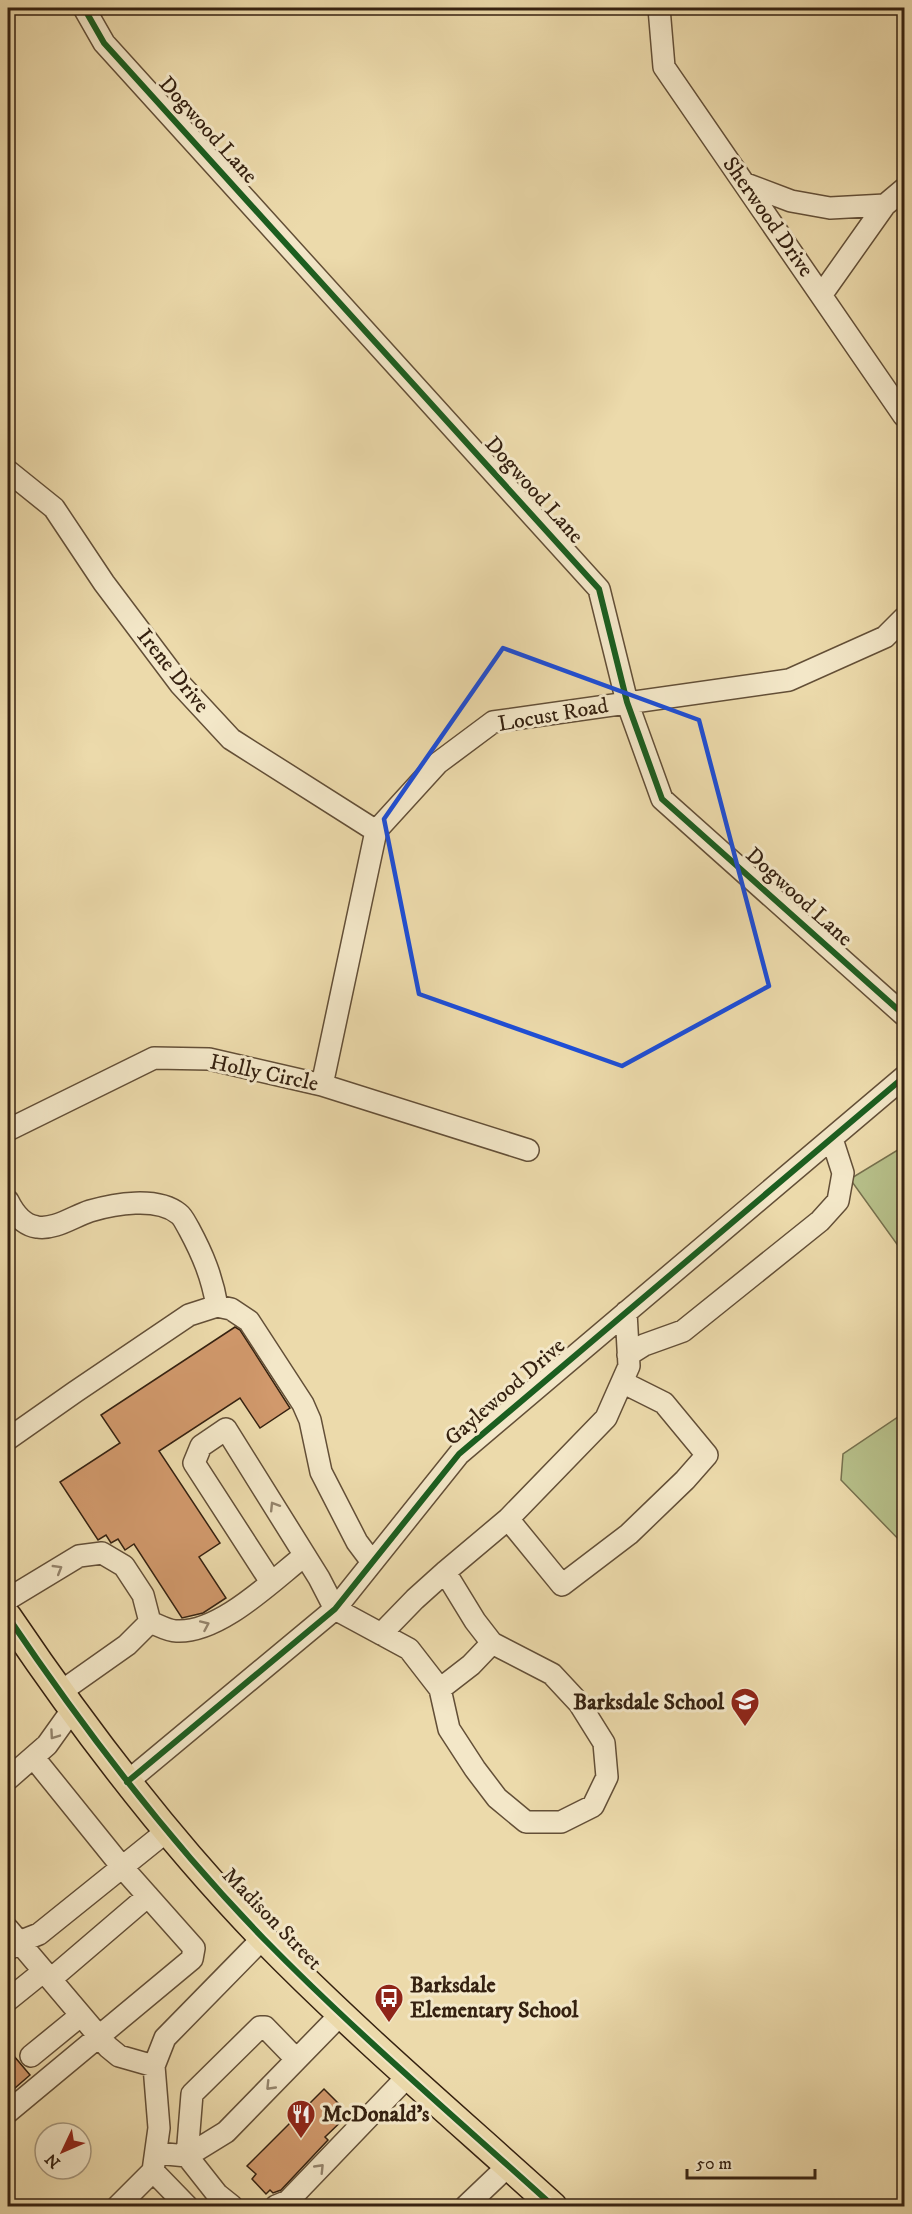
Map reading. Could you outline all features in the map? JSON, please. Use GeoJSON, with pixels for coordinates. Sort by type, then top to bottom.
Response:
{"type":"FeatureCollection","features":[{"type":"Feature","properties":{"kind":"main road","name":"Madison Street"},"geometry":{"type":"LineString","coordinates":[[8,1617],[66,1701],[128,1782],[167,1831],[263,1938],[408,2076],[554,2206]]}},
{"type":"Feature","properties":{"kind":"street","name":"Dogwood Lane"},"geometry":{"type":"LineString","coordinates":[[84,8],[104,43],[599,589],[627,702],[662,799],[904,1015]]}},
{"type":"Feature","properties":{"kind":"street","name":"Sherwood Drive"},"geometry":{"type":"LineString","coordinates":[[659,8],[664,67],[904,416]]}},
{"type":"Feature","properties":{"kind":"street"},"geometry":{"type":"LineString","coordinates":[[746,184],[791,201],[830,208],[885,205]]}},
{"type":"Feature","properties":{"kind":"street"},"geometry":{"type":"LineString","coordinates":[[822,294],[885,205],[904,189]]}},
{"type":"Feature","properties":{"kind":"street","name":"Irene Drive"},"geometry":{"type":"LineString","coordinates":[[8,471],[54,508],[104,583],[180,684],[231,739],[376,831]]}},
{"type":"Feature","properties":{"kind":"street","name":"Locust Road"},"geometry":{"type":"LineString","coordinates":[[376,831],[438,763],[493,722],[789,680],[885,637],[904,618]]}},
{"type":"Feature","properties":{"kind":"street"},"geometry":{"type":"LineString","coordinates":[[321,1085],[376,831]]}},
{"type":"Feature","properties":{"kind":"street","name":"Holly Circle"},"geometry":{"type":"LineString","coordinates":[[8,1128],[154,1058],[209,1059],[321,1085],[528,1150]]}},
{"type":"Feature","properties":{"kind":"street","name":"Gaylewood Drive"},"geometry":{"type":"LineString","coordinates":[[128,1782],[335,1609],[459,1454],[904,1077]]}},
{"type":"Feature","properties":{"kind":"street"},"geometry":{"type":"LineString","coordinates":[[628,1355],[644,1345],[683,1331],[820,1221],[838,1201],[843,1173],[832,1139]]}},
{"type":"Feature","properties":{"kind":"street"},"geometry":{"type":"LineString","coordinates":[[8,1201],[15,1214],[29,1225],[40,1227],[55,1225],[90,1211],[129,1203],[169,1208],[181,1215],[198,1245],[212,1276],[217,1306]]}},
{"type":"Feature","properties":{"kind":"street"},"geometry":{"type":"LineString","coordinates":[[8,1439],[189,1316],[217,1306],[231,1309],[249,1321],[303,1404],[310,1420],[321,1472],[357,1542],[372,1562]]}},
{"type":"Feature","properties":{"kind":"street"},"geometry":{"type":"LineString","coordinates":[[381,1634],[415,1599],[508,1519],[606,1418],[629,1366],[626,1312]]}},
{"type":"Feature","properties":{"kind":"street"},"geometry":{"type":"LineString","coordinates":[[508,1519],[562,1585],[629,1534],[685,1480],[707,1455],[664,1403],[622,1382]]}},
{"type":"Feature","properties":{"kind":"street"},"geometry":{"type":"LineString","coordinates":[[271,1582],[194,1463],[201,1446],[226,1429],[319,1578],[335,1609],[409,1649],[440,1689],[449,1729],[497,1798],[526,1822],[561,1821],[593,1806],[607,1776],[604,1743],[598,1733],[579,1703],[552,1674],[492,1643],[475,1621],[445,1572]]}},
{"type":"Feature","properties":{"kind":"street"},"geometry":{"type":"LineString","coordinates":[[8,1599],[79,1556],[102,1553],[124,1566],[143,1595],[150,1622]]}},
{"type":"Feature","properties":{"kind":"street"},"geometry":{"type":"LineString","coordinates":[[150,1622],[174,1631],[194,1630],[224,1617],[304,1556]]}},
{"type":"Feature","properties":{"kind":"street"},"geometry":{"type":"LineString","coordinates":[[8,1779],[47,1745],[66,1701],[150,1622]]}},
{"type":"Feature","properties":{"kind":"street"},"geometry":{"type":"LineString","coordinates":[[440,1689],[471,1665],[492,1643]]}},
{"type":"Feature","properties":{"kind":"street"},"geometry":{"type":"LineString","coordinates":[[8,2112],[192,1959],[194,1948],[122,1867],[34,1758]]}},
{"type":"Feature","properties":{"kind":"street"},"geometry":{"type":"LineString","coordinates":[[11,1940],[39,1934],[167,1831]]}},
{"type":"Feature","properties":{"kind":"street"},"geometry":{"type":"LineString","coordinates":[[8,2000],[48,1975],[148,1896]]}},
{"type":"Feature","properties":{"kind":"street"},"geometry":{"type":"LineString","coordinates":[[118,2206],[154,2162],[159,2128],[154,2066],[165,2038],[263,1938]]}},
{"type":"Feature","properties":{"kind":"street"},"geometry":{"type":"LineString","coordinates":[[11,1940],[48,1975],[98,2037],[119,2056],[154,2066]]}},
{"type":"Feature","properties":{"kind":"street"},"geometry":{"type":"LineString","coordinates":[[154,2162],[190,2160],[226,2132],[341,2014]]}},
{"type":"Feature","properties":{"kind":"street"},"geometry":{"type":"LineString","coordinates":[[31,2056],[80,2016]]}},
{"type":"Feature","properties":{"kind":"street"},"geometry":{"type":"LineString","coordinates":[[232,2206],[217,2194],[190,2160],[192,2094],[260,2027],[265,2027],[296,2059]]}},
{"type":"Feature","properties":{"kind":"street"},"geometry":{"type":"LineString","coordinates":[[276,2206],[288,2201],[408,2076]]}},
{"type":"Feature","properties":{"kind":"street"},"geometry":{"type":"LineString","coordinates":[[154,2162],[187,2206]]}},
{"type":"Feature","properties":{"kind":"street"},"geometry":{"type":"LineString","coordinates":[[466,2206],[508,2166]]}},
{"type":"Feature","properties":{"kind":"highlighted area"},"geometry":{"type":"Polygon","coordinates":[[[503,648],[699,720],[769,986],[622,1066],[419,994],[384,819],[503,648]]]}},
{"type":"Feature","properties":{"kind":"green space"},"geometry":{"type":"Polygon","coordinates":[[[904,1148],[904,1254],[850,1179],[904,1148]]]}},
{"type":"Feature","properties":{"kind":"green space"},"geometry":{"type":"Polygon","coordinates":[[[904,1413],[904,1545],[841,1480],[843,1454],[904,1413]]]}},
{"type":"Feature","properties":{"kind":"building"},"geometry":{"type":"Polygon","coordinates":[[[235,1327],[240,1330],[290,1408],[260,1428],[240,1398],[159,1451],[220,1543],[199,1557],[226,1598],[203,1613],[182,1618],[134,1544],[125,1550],[118,1539],[111,1543],[106,1535],[98,1540],[60,1482],[120,1443],[101,1415],[235,1327]]]}},
{"type":"Feature","properties":{"kind":"building"},"geometry":{"type":"Polygon","coordinates":[[[8,2049],[30,2075],[8,2094],[8,2049]]]}},
{"type":"Feature","properties":{"kind":"building","name":"McDonald's"},"geometry":{"type":"Polygon","coordinates":[[[324,2089],[349,2114],[325,2137],[328,2140],[281,2190],[273,2193],[270,2190],[266,2194],[252,2179],[256,2174],[247,2166],[324,2089]]]}},
{"type":"Feature","properties":{"kind":"cycle path"},"geometry":{"type":"LineString","coordinates":[[84,8],[104,43],[599,589],[627,702],[662,799],[904,1015]]}},
{"type":"Feature","properties":{"kind":"cycle path"},"geometry":{"type":"LineString","coordinates":[[127,1782],[335,1609],[459,1454],[904,1077]]}},
{"type":"Feature","properties":{"kind":"cycle path"},"geometry":{"type":"LineString","coordinates":[[8,1617],[129,1784],[194,1863],[264,1939],[334,2008],[553,2206]]}},
{"type":"Feature","properties":{"kind":"place","name":"Barksdale School"},"geometry":{"type":"Point","coordinates":[745,1728]}},
{"type":"Feature","properties":{"kind":"place","name":"Barksdale Elementary School"},"geometry":{"type":"Point","coordinates":[389,2024]}},
{"type":"Feature","properties":{"kind":"place","name":"McDonald's"},"geometry":{"type":"Point","coordinates":[301,2140]}}]}
